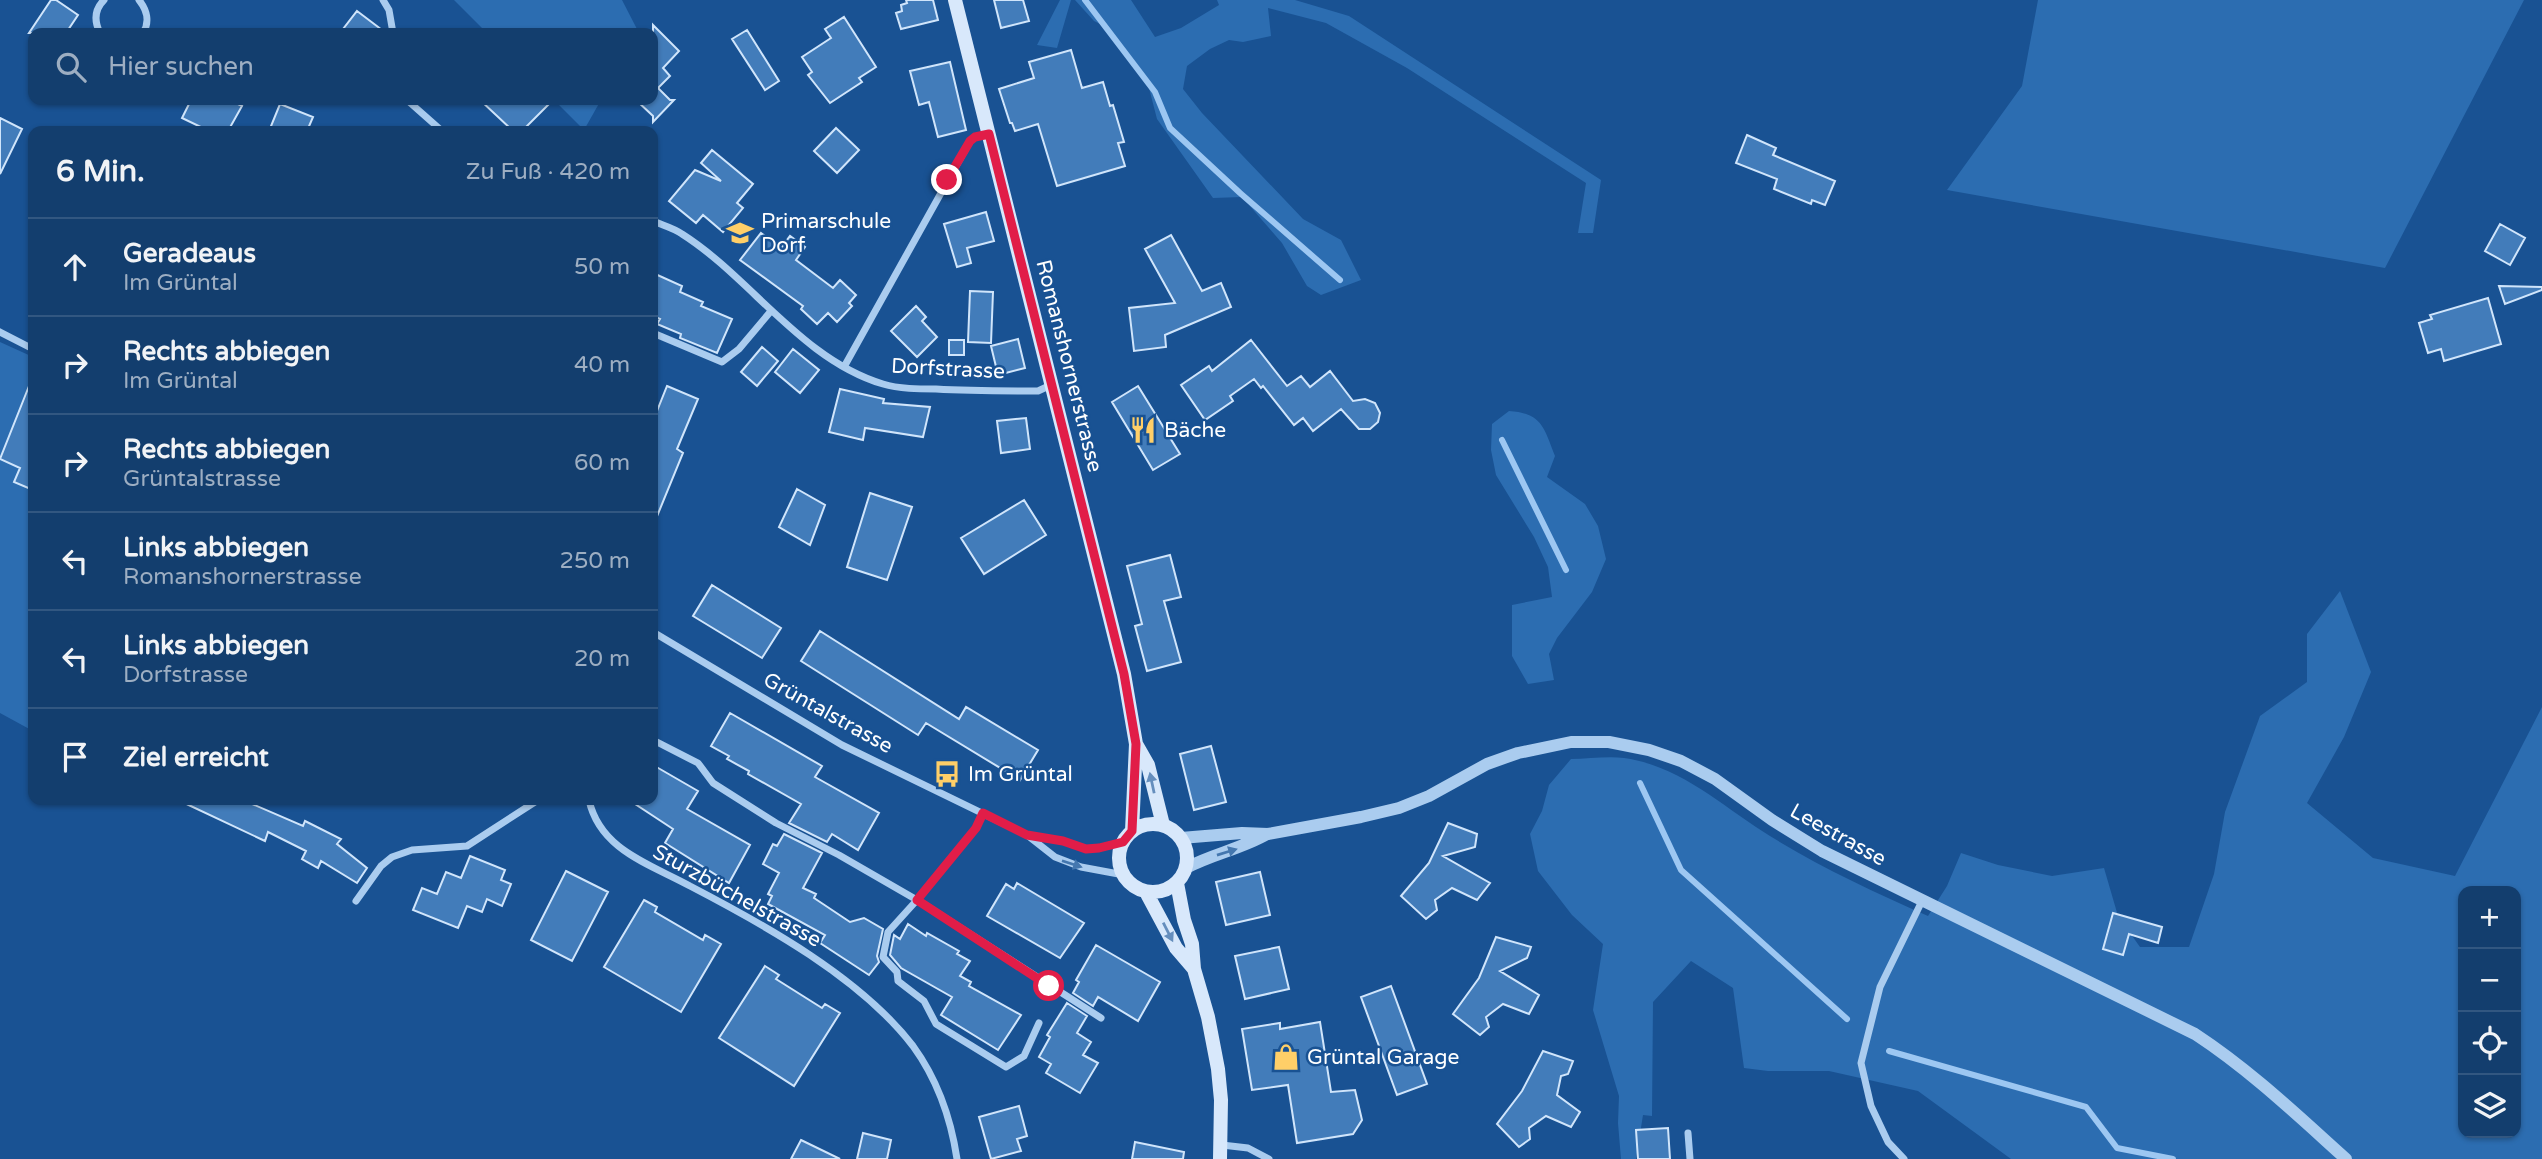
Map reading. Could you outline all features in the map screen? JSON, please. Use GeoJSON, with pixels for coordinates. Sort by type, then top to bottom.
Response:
{"type":"FeatureCollection","features":[{"type":"Feature","properties":{"kind":"main road","name":"Romanshornerstrasse"},"geometry":{"type":"LineString","coordinates":[[955,0],[1124,674],[1136,744],[1128,836]]}},
{"type":"Feature","properties":{"kind":"main road","name":"Romanshornerstrasse"},"geometry":{"type":"LineString","coordinates":[[1136,744],[1148,765],[1163,825]]}},
{"type":"Feature","properties":{"kind":"main road"},"geometry":{"type":"LineString","coordinates":[[1163,825],[1181,838],[1187,853],[1186,868],[1177,883],[1162,891],[1137,888],[1124,875],[1119,859],[1128,836],[1142,826],[1163,825]]}},
{"type":"Feature","properties":{"kind":"main road"},"geometry":{"type":"LineString","coordinates":[[1177,883],[1192,944],[1194,969],[1208,1017],[1217,1069],[1221,1100],[1221,1152]]}},
{"type":"Feature","properties":{"kind":"main road"},"geometry":{"type":"LineString","coordinates":[[1146,891],[1176,948],[1194,969]]}},
{"type":"Feature","properties":{"kind":"street"},"geometry":{"type":"LineString","coordinates":[[92,0],[102,3],[96,18],[99,28]]}},
{"type":"Feature","properties":{"kind":"street"},"geometry":{"type":"LineString","coordinates":[[139,0],[147,18],[144,28]]}},
{"type":"Feature","properties":{"kind":"street"},"geometry":{"type":"LineString","coordinates":[[383,0],[389,10],[392,28]]}},
{"type":"Feature","properties":{"kind":"street"},"geometry":{"type":"LineString","coordinates":[[413,105],[436,126]]}},
{"type":"Feature","properties":{"kind":"street"},"geometry":{"type":"LineString","coordinates":[[844,367],[970,141],[989,134]]}},
{"type":"Feature","properties":{"kind":"street","name":"Dorfstrasse"},"geometry":{"type":"LineString","coordinates":[[658,223],[680,232],[697,245],[771,311],[844,367],[887,386],[1038,391],[1052,384]]}},
{"type":"Feature","properties":{"kind":"street"},"geometry":{"type":"LineString","coordinates":[[658,335],[722,362],[739,349],[771,311]]}},
{"type":"Feature","properties":{"kind":"street"},"geometry":{"type":"LineString","coordinates":[[0,332],[28,346]]}},
{"type":"Feature","properties":{"kind":"street","name":"Grüntalstrasse"},"geometry":{"type":"LineString","coordinates":[[658,638],[842,745],[1027,835],[1055,857],[1070,864],[1124,875]]}},
{"type":"Feature","properties":{"kind":"street","name":"Leestrasse"},"geometry":{"type":"LineString","coordinates":[[1181,838],[1219,834],[1268,834],[1399,808],[1518,753],[1571,742],[1609,742],[1649,750],[1681,761],[1715,779],[1772,820],[1822,851],[2195,1034],[2227,1054],[2346,1159]]}},
{"type":"Feature","properties":{"kind":"street"},"geometry":{"type":"LineString","coordinates":[[658,743],[698,763],[713,783],[776,823],[839,855],[917,900],[1101,1018]]}},
{"type":"Feature","properties":{"kind":"street"},"geometry":{"type":"LineString","coordinates":[[356,901],[381,866],[392,857],[412,850],[467,846],[530,805]]}},
{"type":"Feature","properties":{"kind":"street","name":"Sturzbüchelstrasse"},"geometry":{"type":"LineString","coordinates":[[591,805],[600,828],[618,847],[796,945],[861,994],[898,1028],[914,1048],[944,1105],[957,1159]]}},
{"type":"Feature","properties":{"kind":"street"},"geometry":{"type":"LineString","coordinates":[[983,813],[976,828],[888,932],[883,957],[897,972],[898,981],[924,1001],[936,1024],[1006,1067],[1024,1056],[1039,1023]]}},
{"type":"Feature","properties":{"kind":"street","name":"Leestrasse"},"geometry":{"type":"LineString","coordinates":[[1186,868],[1204,858],[1246,846],[1268,834]]}},
{"type":"Feature","properties":{"kind":"street","name":"Grüntalstrasse"},"geometry":{"type":"LineString","coordinates":[[1027,835],[1063,841],[1086,849],[1099,848],[1128,836]]}},
{"type":"Feature","properties":{"kind":"street"},"geometry":{"type":"LineString","coordinates":[[1904,1159],[1888,1142],[1871,1106],[1861,1063],[1880,987],[1922,901]]}},
{"type":"Feature","properties":{"kind":"street"},"geometry":{"type":"LineString","coordinates":[[1688,1133],[1690,1159]]}},
{"type":"Feature","properties":{"kind":"street"},"geometry":{"type":"LineString","coordinates":[[1221,1152],[1248,1148],[1269,1159]]}},
{"type":"Feature","properties":{"kind":"shaded area"},"geometry":{"type":"Polygon","coordinates":[[[454,0],[622,0],[636,28],[482,28],[454,0]]]}},
{"type":"Feature","properties":{"kind":"shaded area"},"geometry":{"type":"Polygon","coordinates":[[[1060,0],[1071,0],[1057,48],[1037,45],[1060,0]]]}},
{"type":"Feature","properties":{"kind":"shaded area"},"geometry":{"type":"Polygon","coordinates":[[[1075,0],[1131,0],[1155,37],[1181,28],[1219,5],[1217,0],[1295,0],[1349,16],[1601,180],[1593,233],[1578,233],[1586,183],[1407,68],[1326,23],[1268,8],[1271,36],[1243,42],[1229,40],[1210,49],[1187,66],[1183,89],[1202,113],[1303,219],[1341,240],[1361,280],[1321,295],[1307,286],[1282,243],[1242,197],[1213,198],[1157,119],[1149,88],[1127,52],[1110,29],[1094,21],[1075,0]]]}},
{"type":"Feature","properties":{"kind":"shaded area"},"geometry":{"type":"Polygon","coordinates":[[[2038,0],[2524,0],[2385,268],[1947,190],[2022,86],[2038,0]]]}},
{"type":"Feature","properties":{"kind":"shaded area"},"geometry":{"type":"Polygon","coordinates":[[[559,105],[598,105],[586,126],[580,126],[559,105]]]}},
{"type":"Feature","properties":{"kind":"shaded area"},"geometry":{"type":"Polygon","coordinates":[[[0,342],[28,355],[28,728],[0,713],[0,342]]]}},
{"type":"Feature","properties":{"kind":"shaded area"},"geometry":{"type":"Polygon","coordinates":[[[1509,411],[1529,415],[1544,430],[1555,456],[1547,477],[1585,504],[1598,526],[1606,559],[1592,592],[1557,638],[1549,654],[1554,680],[1528,684],[1512,656],[1512,605],[1552,597],[1548,567],[1534,537],[1496,475],[1491,450],[1492,424],[1509,411]]]}},
{"type":"Feature","properties":{"kind":"shaded area"},"geometry":{"type":"Polygon","coordinates":[[[2340,591],[2371,672],[2344,737],[2307,803],[2373,858],[2455,876],[2542,707],[2542,1159],[2011,1159],[1918,1091],[1829,1071],[1768,1071],[1744,1068],[1733,988],[1691,961],[1653,1002],[1652,1116],[1643,1115],[1636,1159],[1621,1159],[1619,1096],[1593,1010],[1603,944],[1572,915],[1538,871],[1530,834],[1542,811],[1549,785],[1571,759],[1624,758],[1664,769],[1701,789],[1770,836],[1808,858],[1928,916],[1947,886],[1961,853],[1998,865],[2052,876],[2104,868],[2118,916],[2140,947],[2189,947],[2214,874],[2225,812],[2260,716],[2307,682],[2307,634],[2340,591]]]}},
{"type":"Feature","properties":{"kind":"building"},"geometry":{"type":"Polygon","coordinates":[[[51,0],[56,0],[78,15],[69,28],[32,28],[51,0]]]}},
{"type":"Feature","properties":{"kind":"building"},"geometry":{"type":"Polygon","coordinates":[[[906,0],[933,0],[938,20],[901,29],[896,13],[902,11],[901,5],[907,3],[906,0]]]}},
{"type":"Feature","properties":{"kind":"building"},"geometry":{"type":"Polygon","coordinates":[[[994,0],[1023,0],[1029,21],[1001,28],[994,0]]]}},
{"type":"Feature","properties":{"kind":"building"},"geometry":{"type":"Polygon","coordinates":[[[357,11],[379,28],[344,28],[357,11]]]}},
{"type":"Feature","properties":{"kind":"building"},"geometry":{"type":"Polygon","coordinates":[[[844,17],[876,67],[859,78],[862,82],[830,103],[808,75],[812,72],[802,57],[831,38],[825,29],[844,17]]]}},
{"type":"Feature","properties":{"kind":"building"},"geometry":{"type":"Polygon","coordinates":[[[658,30],[679,51],[663,68],[670,76],[658,88],[658,30]]]}},
{"type":"Feature","properties":{"kind":"building"},"geometry":{"type":"Polygon","coordinates":[[[747,30],[779,81],[765,90],[732,39],[747,30]]]}},
{"type":"Feature","properties":{"kind":"building"},"geometry":{"type":"Polygon","coordinates":[[[1071,50],[1082,88],[1103,82],[1124,142],[1118,143],[1125,166],[1057,186],[1038,124],[1015,131],[999,89],[1034,78],[1029,62],[1071,50]]]}},
{"type":"Feature","properties":{"kind":"building"},"geometry":{"type":"Polygon","coordinates":[[[950,62],[966,130],[938,137],[929,102],[919,105],[910,71],[950,62]]]}},
{"type":"Feature","properties":{"kind":"building"},"geometry":{"type":"Polygon","coordinates":[[[658,88],[670,100],[674,100],[653,122],[653,116],[641,105],[658,105],[658,88]]]}},
{"type":"Feature","properties":{"kind":"building"},"geometry":{"type":"Polygon","coordinates":[[[188,105],[242,106],[231,126],[199,126],[182,118],[188,105]]]}},
{"type":"Feature","properties":{"kind":"building"},"geometry":{"type":"Polygon","coordinates":[[[280,105],[313,117],[309,126],[271,126],[280,105]]]}},
{"type":"Feature","properties":{"kind":"building"},"geometry":{"type":"Polygon","coordinates":[[[485,105],[548,105],[527,126],[508,126],[485,105]]]}},
{"type":"Feature","properties":{"kind":"building"},"geometry":{"type":"Polygon","coordinates":[[[0,118],[22,129],[0,174],[0,118]]]}},
{"type":"Feature","properties":{"kind":"building"},"geometry":{"type":"Polygon","coordinates":[[[836,128],[859,150],[837,173],[814,151],[836,128]]]}},
{"type":"Feature","properties":{"kind":"building"},"geometry":{"type":"Polygon","coordinates":[[[1747,135],[1776,148],[1773,155],[1835,181],[1825,205],[1812,200],[1811,204],[1774,189],[1777,179],[1736,163],[1747,135]]]}},
{"type":"Feature","properties":{"kind":"building"},"geometry":{"type":"Polygon","coordinates":[[[712,150],[753,184],[737,203],[743,208],[723,232],[703,215],[696,223],[669,201],[695,170],[721,181],[701,163],[712,150]]]}},
{"type":"Feature","properties":{"kind":"building"},"geometry":{"type":"Polygon","coordinates":[[[986,212],[994,241],[967,248],[971,263],[957,267],[944,224],[986,212]]]}},
{"type":"Feature","properties":{"kind":"building"},"geometry":{"type":"Polygon","coordinates":[[[2500,224],[2525,238],[2510,265],[2485,251],[2500,224]]]}},
{"type":"Feature","properties":{"kind":"building"},"geometry":{"type":"Polygon","coordinates":[[[761,233],[781,248],[790,236],[805,247],[796,260],[833,288],[840,280],[856,295],[849,303],[852,306],[837,322],[828,313],[817,324],[801,309],[803,306],[740,260],[761,233]]]}},
{"type":"Feature","properties":{"kind":"building"},"geometry":{"type":"Polygon","coordinates":[[[1171,235],[1202,291],[1221,283],[1231,307],[1165,335],[1166,347],[1134,351],[1129,308],[1175,303],[1145,249],[1171,235]]]}},
{"type":"Feature","properties":{"kind":"building"},"geometry":{"type":"Polygon","coordinates":[[[658,275],[682,286],[680,292],[703,302],[701,306],[732,319],[717,353],[680,338],[681,334],[658,324],[658,275]]]}},
{"type":"Feature","properties":{"kind":"building"},"geometry":{"type":"Polygon","coordinates":[[[2499,286],[2542,287],[2542,290],[2505,304],[2499,286]]]}},
{"type":"Feature","properties":{"kind":"building"},"geometry":{"type":"Polygon","coordinates":[[[970,291],[993,292],[991,343],[968,342],[970,291]]]}},
{"type":"Feature","properties":{"kind":"building"},"geometry":{"type":"Polygon","coordinates":[[[2488,298],[2501,344],[2444,361],[2441,349],[2428,353],[2419,323],[2432,319],[2430,315],[2488,298]]]}},
{"type":"Feature","properties":{"kind":"building"},"geometry":{"type":"Polygon","coordinates":[[[916,306],[926,317],[922,321],[937,337],[917,357],[891,331],[916,306]]]}},
{"type":"Feature","properties":{"kind":"building"},"geometry":{"type":"Polygon","coordinates":[[[1018,339],[1025,368],[998,375],[991,346],[1018,339]]]}},
{"type":"Feature","properties":{"kind":"building"},"geometry":{"type":"Polygon","coordinates":[[[949,340],[964,340],[964,355],[949,355],[949,340]]]}},
{"type":"Feature","properties":{"kind":"building"},"geometry":{"type":"Polygon","coordinates":[[[1251,340],[1287,386],[1301,376],[1310,387],[1330,371],[1353,401],[1365,399],[1375,403],[1380,413],[1378,422],[1370,429],[1359,429],[1341,409],[1313,431],[1303,418],[1294,425],[1263,386],[1261,388],[1254,379],[1230,396],[1233,401],[1205,420],[1181,385],[1209,366],[1212,371],[1251,340]]]}},
{"type":"Feature","properties":{"kind":"building"},"geometry":{"type":"Polygon","coordinates":[[[762,347],[778,361],[757,386],[741,372],[762,347]]]}},
{"type":"Feature","properties":{"kind":"building"},"geometry":{"type":"Polygon","coordinates":[[[793,349],[819,370],[800,393],[775,372],[793,349]]]}},
{"type":"Feature","properties":{"kind":"building"},"geometry":{"type":"Polygon","coordinates":[[[667,386],[698,399],[677,449],[683,453],[658,514],[658,408],[667,386]]]}},
{"type":"Feature","properties":{"kind":"building"},"geometry":{"type":"Polygon","coordinates":[[[1138,386],[1180,454],[1153,470],[1112,402],[1138,386]]]}},
{"type":"Feature","properties":{"kind":"building"},"geometry":{"type":"Polygon","coordinates":[[[28,389],[28,488],[14,482],[20,468],[0,459],[28,389]]]}},
{"type":"Feature","properties":{"kind":"building"},"geometry":{"type":"Polygon","coordinates":[[[840,389],[884,399],[883,403],[930,407],[923,437],[865,428],[863,440],[829,432],[840,389]]]}},
{"type":"Feature","properties":{"kind":"building"},"geometry":{"type":"Polygon","coordinates":[[[1026,418],[1030,449],[1001,453],[997,421],[1026,418]]]}},
{"type":"Feature","properties":{"kind":"building"},"geometry":{"type":"Polygon","coordinates":[[[797,489],[825,505],[810,545],[779,527],[797,489]]]}},
{"type":"Feature","properties":{"kind":"building"},"geometry":{"type":"Polygon","coordinates":[[[870,493],[912,507],[887,580],[847,567],[870,493]]]}},
{"type":"Feature","properties":{"kind":"building"},"geometry":{"type":"Polygon","coordinates":[[[1024,500],[1046,535],[984,574],[961,538],[1024,500]]]}},
{"type":"Feature","properties":{"kind":"building"},"geometry":{"type":"Polygon","coordinates":[[[1170,555],[1181,597],[1164,601],[1181,662],[1147,671],[1135,626],[1142,624],[1127,566],[1170,555]]]}},
{"type":"Feature","properties":{"kind":"building"},"geometry":{"type":"Polygon","coordinates":[[[712,585],[781,628],[762,658],[693,616],[712,585]]]}},
{"type":"Feature","properties":{"kind":"building"},"geometry":{"type":"Polygon","coordinates":[[[820,631],[959,719],[966,707],[1038,750],[1020,780],[926,723],[918,735],[801,661],[820,631]]]}},
{"type":"Feature","properties":{"kind":"building"},"geometry":{"type":"Polygon","coordinates":[[[730,713],[822,766],[815,777],[879,813],[858,850],[832,834],[827,842],[789,823],[801,804],[748,774],[749,771],[711,746],[730,713]]]}},
{"type":"Feature","properties":{"kind":"building"},"geometry":{"type":"Polygon","coordinates":[[[1211,746],[1226,802],[1194,810],[1180,754],[1211,746]]]}},
{"type":"Feature","properties":{"kind":"building"},"geometry":{"type":"Polygon","coordinates":[[[658,768],[698,791],[687,809],[750,845],[729,883],[665,843],[673,829],[637,805],[658,805],[658,768]]]}},
{"type":"Feature","properties":{"kind":"building"},"geometry":{"type":"Polygon","coordinates":[[[189,805],[255,805],[303,826],[305,821],[341,839],[337,844],[367,868],[357,883],[321,861],[318,868],[302,859],[306,851],[268,832],[265,841],[189,805]]]}},
{"type":"Feature","properties":{"kind":"building"},"geometry":{"type":"Polygon","coordinates":[[[1448,823],[1477,834],[1475,847],[1443,856],[1490,883],[1477,900],[1452,888],[1435,900],[1437,910],[1426,919],[1401,896],[1429,863],[1448,823]]]}},
{"type":"Feature","properties":{"kind":"building"},"geometry":{"type":"Polygon","coordinates":[[[784,834],[822,853],[803,888],[816,894],[814,898],[850,922],[864,918],[883,929],[877,956],[879,962],[869,975],[820,943],[825,935],[768,904],[772,896],[768,894],[779,873],[763,864],[773,844],[777,846],[784,834]]]}},
{"type":"Feature","properties":{"kind":"building"},"geometry":{"type":"Polygon","coordinates":[[[470,856],[505,870],[501,880],[511,884],[502,906],[487,899],[482,912],[467,906],[458,928],[413,910],[422,888],[437,894],[446,872],[461,878],[470,856]]]}},
{"type":"Feature","properties":{"kind":"building"},"geometry":{"type":"Polygon","coordinates":[[[566,871],[608,892],[572,961],[531,940],[566,871]]]}},
{"type":"Feature","properties":{"kind":"building"},"geometry":{"type":"Polygon","coordinates":[[[1260,872],[1270,915],[1226,925],[1216,882],[1260,872]]]}},
{"type":"Feature","properties":{"kind":"building"},"geometry":{"type":"Polygon","coordinates":[[[1017,883],[1084,923],[1060,958],[987,916],[1006,884],[1014,889],[1017,883]]]}},
{"type":"Feature","properties":{"kind":"building"},"geometry":{"type":"Polygon","coordinates":[[[644,900],[657,907],[655,912],[703,940],[705,935],[721,944],[681,1012],[604,967],[644,900]]]}},
{"type":"Feature","properties":{"kind":"building"},"geometry":{"type":"Polygon","coordinates":[[[2113,913],[2162,927],[2158,943],[2129,934],[2123,955],[2103,949],[2113,913]]]}},
{"type":"Feature","properties":{"kind":"building"},"geometry":{"type":"Polygon","coordinates":[[[908,924],[926,936],[927,933],[959,951],[957,954],[970,961],[960,976],[971,982],[969,986],[1021,1015],[998,1050],[941,1015],[952,997],[901,968],[890,955],[894,935],[900,939],[908,924]]]}},
{"type":"Feature","properties":{"kind":"building"},"geometry":{"type":"Polygon","coordinates":[[[1496,937],[1531,947],[1527,958],[1500,971],[1539,995],[1529,1014],[1503,1004],[1486,1017],[1489,1027],[1480,1035],[1453,1014],[1479,978],[1496,937]]]}},
{"type":"Feature","properties":{"kind":"building"},"geometry":{"type":"Polygon","coordinates":[[[1096,945],[1160,982],[1138,1021],[1098,997],[1093,1006],[1073,993],[1079,982],[1076,980],[1096,945]]]}},
{"type":"Feature","properties":{"kind":"building"},"geometry":{"type":"Polygon","coordinates":[[[1279,947],[1289,989],[1245,999],[1235,956],[1279,947]]]}},
{"type":"Feature","properties":{"kind":"building"},"geometry":{"type":"Polygon","coordinates":[[[765,966],[779,975],[776,979],[822,1008],[825,1004],[840,1013],[794,1086],[719,1038],[765,966]]]}},
{"type":"Feature","properties":{"kind":"building"},"geometry":{"type":"Polygon","coordinates":[[[1391,986],[1427,1084],[1397,1095],[1361,997],[1391,986]]]}},
{"type":"Feature","properties":{"kind":"building"},"geometry":{"type":"Polygon","coordinates":[[[1067,1003],[1087,1016],[1077,1033],[1091,1042],[1083,1055],[1098,1063],[1080,1093],[1046,1073],[1051,1064],[1039,1057],[1050,1037],[1047,1035],[1067,1003]]]}},
{"type":"Feature","properties":{"kind":"building","name":"Grüntal Garage"},"geometry":{"type":"Polygon","coordinates":[[[1320,1022],[1331,1092],[1355,1090],[1362,1120],[1353,1134],[1297,1143],[1288,1085],[1252,1090],[1242,1029],[1280,1023],[1280,1029],[1320,1022]]]}},
{"type":"Feature","properties":{"kind":"building"},"geometry":{"type":"Polygon","coordinates":[[[1543,1051],[1573,1061],[1568,1074],[1561,1076],[1557,1095],[1580,1112],[1571,1127],[1546,1116],[1529,1128],[1530,1139],[1519,1147],[1497,1124],[1522,1091],[1543,1051]]]}},
{"type":"Feature","properties":{"kind":"building"},"geometry":{"type":"Polygon","coordinates":[[[1019,1106],[1027,1136],[1017,1139],[1021,1151],[991,1159],[979,1117],[1019,1106]]]}},
{"type":"Feature","properties":{"kind":"building"},"geometry":{"type":"Polygon","coordinates":[[[1668,1128],[1670,1159],[1638,1159],[1636,1130],[1668,1128]]]}},
{"type":"Feature","properties":{"kind":"building"},"geometry":{"type":"Polygon","coordinates":[[[863,1133],[891,1140],[887,1159],[857,1159],[863,1133]]]}},
{"type":"Feature","properties":{"kind":"building"},"geometry":{"type":"Polygon","coordinates":[[[801,1140],[840,1159],[791,1159],[801,1140]]]}},
{"type":"Feature","properties":{"kind":"building"},"geometry":{"type":"Polygon","coordinates":[[[1135,1142],[1184,1152],[1183,1159],[1132,1159],[1135,1142]]]}},
{"type":"Feature","properties":{"kind":"waterway"},"geometry":{"type":"LineString","coordinates":[[1085,0],[1155,92],[1170,128],[1340,280]]}},
{"type":"Feature","properties":{"kind":"waterway"},"geometry":{"type":"LineString","coordinates":[[1502,440],[1566,570]]}},
{"type":"Feature","properties":{"kind":"waterway"},"geometry":{"type":"LineString","coordinates":[[1640,783],[1681,870],[1847,1019]]}},
{"type":"Feature","properties":{"kind":"waterway"},"geometry":{"type":"LineString","coordinates":[[1889,1051],[2086,1107],[2117,1148],[2173,1159]]}},
{"type":"Feature","properties":{"kind":"place","name":"Primarschule Dorf"},"geometry":{"type":"Point","coordinates":[740,233]}},
{"type":"Feature","properties":{"kind":"place","name":"Bäche"},"geometry":{"type":"Point","coordinates":[1143,430]}},
{"type":"Feature","properties":{"kind":"place","name":"Im Grüntal"},"geometry":{"type":"Point","coordinates":[947,774]}},
{"type":"Feature","properties":{"kind":"place","name":"Grüntal Garage"},"geometry":{"type":"Point","coordinates":[1286,1057]}},
{"type":"Feature","properties":{"kind":"route"},"geometry":{"type":"LineString","coordinates":[[947,180],[970,141],[989,134],[1124,674],[1136,744],[1133,768],[1135,790],[1132,831],[1123,842],[1099,848],[1086,849],[1063,841],[1027,835],[983,813],[976,828],[917,900],[1049,986]]}}]}
